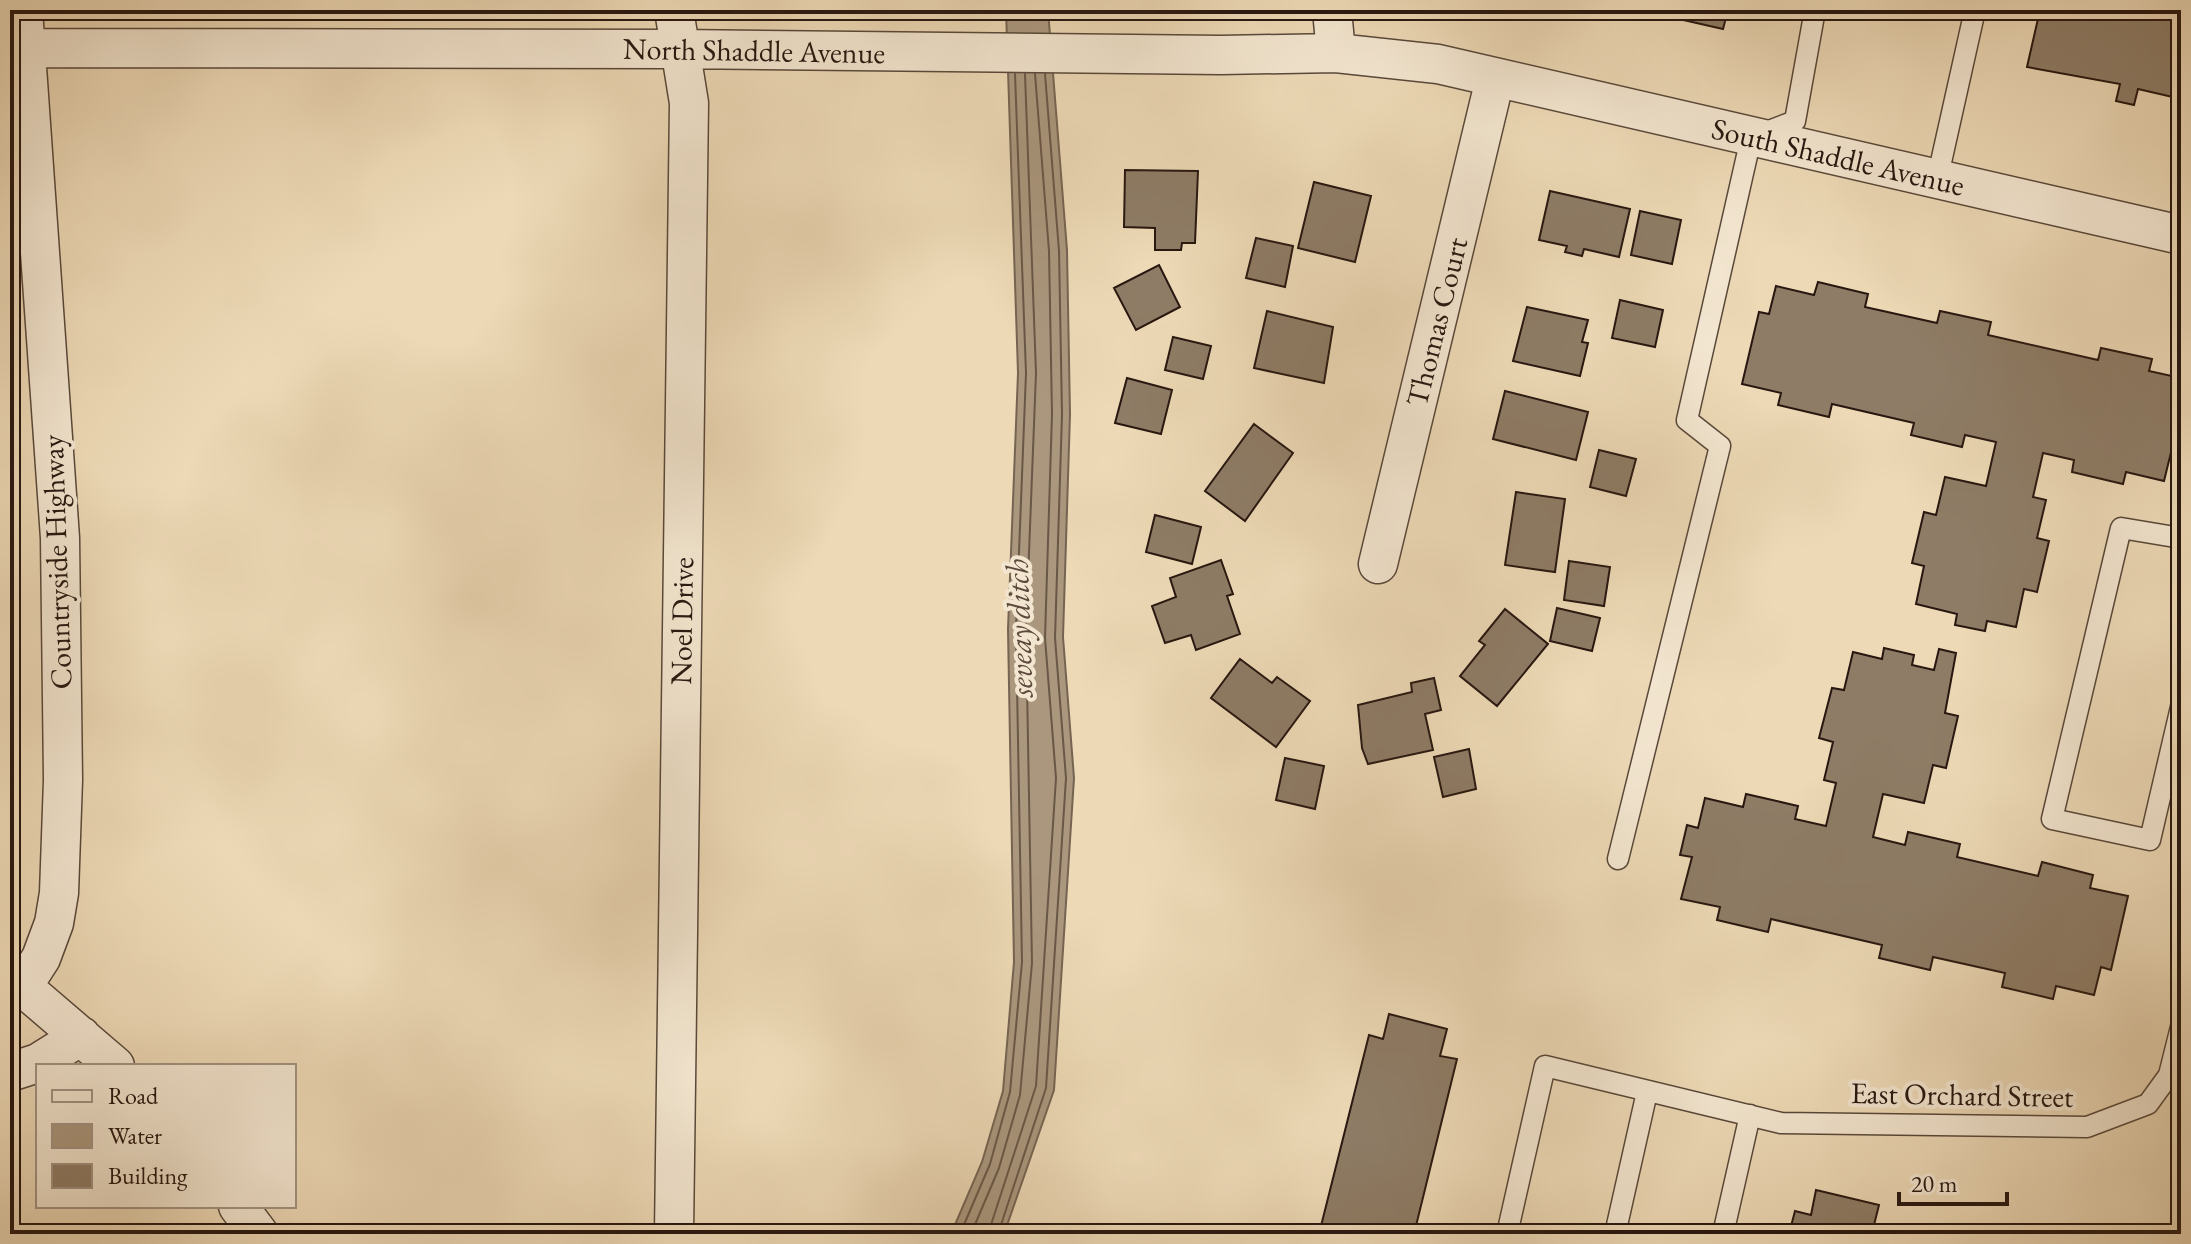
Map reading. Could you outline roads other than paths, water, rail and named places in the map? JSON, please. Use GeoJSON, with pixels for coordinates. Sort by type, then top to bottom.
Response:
{"type":"FeatureCollection","features":[{"type":"Feature","properties":{"kind":"street","name":"Countryside Highway"},"geometry":{"type":"LineString","coordinates":[[23,10],[18,48],[60,538],[63,780],[59,893],[54,923],[41,958],[16,981],[113,1064]]}},
{"type":"Feature","properties":{"kind":"street","name":"Noel Drive"},"geometry":{"type":"LineString","coordinates":[[674,10],[689,103],[674,1234]]}},
{"type":"Feature","properties":{"kind":"street"},"geometry":{"type":"LineString","coordinates":[[1332,10],[1336,53]]}},
{"type":"Feature","properties":{"kind":"street","name":"North Shaddle Avenue"},"geometry":{"type":"LineString","coordinates":[[18,48],[1336,53],[1438,64],[1495,79]]}},
{"type":"Feature","properties":{"kind":"street","name":"South Shaddle Avenue"},"geometry":{"type":"LineString","coordinates":[[1495,79],[2181,235]]}},
{"type":"Feature","properties":{"kind":"street","name":"Thomas Court"},"geometry":{"type":"LineString","coordinates":[[1378,564],[1495,79]]}},
{"type":"Feature","properties":{"kind":"street"},"geometry":{"type":"LineString","coordinates":[[10,1072],[38,1063],[81,1036]]}},
{"type":"Feature","properties":{"kind":"street"},"geometry":{"type":"LineString","coordinates":[[240,1208],[259,1234]]}},
{"type":"Feature","properties":{"kind":"lane"},"geometry":{"type":"LineString","coordinates":[[1618,859],[1720,446],[1687,420],[1751,138],[1795,121],[1815,10]]}},
{"type":"Feature","properties":{"kind":"lane"},"geometry":{"type":"LineString","coordinates":[[1937,180],[1975,10]]}},
{"type":"Feature","properties":{"kind":"lane"},"geometry":{"type":"LineString","coordinates":[[2181,538],[2121,528],[2052,819],[2150,840],[2181,707]]}},
{"type":"Feature","properties":{"kind":"lane","name":"East Orchard Street"},"geometry":{"type":"LineString","coordinates":[[1507,1234],[1545,1066],[1781,1123],[2087,1127],[2148,1104],[2169,1075],[2181,1027]]}},
{"type":"Feature","properties":{"kind":"lane"},"geometry":{"type":"LineString","coordinates":[[1615,1234],[1647,1092]]}},
{"type":"Feature","properties":{"kind":"lane"},"geometry":{"type":"LineString","coordinates":[[1723,1234],[1750,1115]]}},
{"type":"Feature","properties":{"kind":"water","name":"seveay ditch"},"geometry":{"type":"Polygon","coordinates":[[[1006,10],[1048,10],[1067,250],[1070,414],[1063,637],[1074,778],[1054,1090],[1004,1234],[951,1234],[982,1162],[1003,1091],[1014,962],[1008,629],[1018,373],[1006,10]]]}}]}
